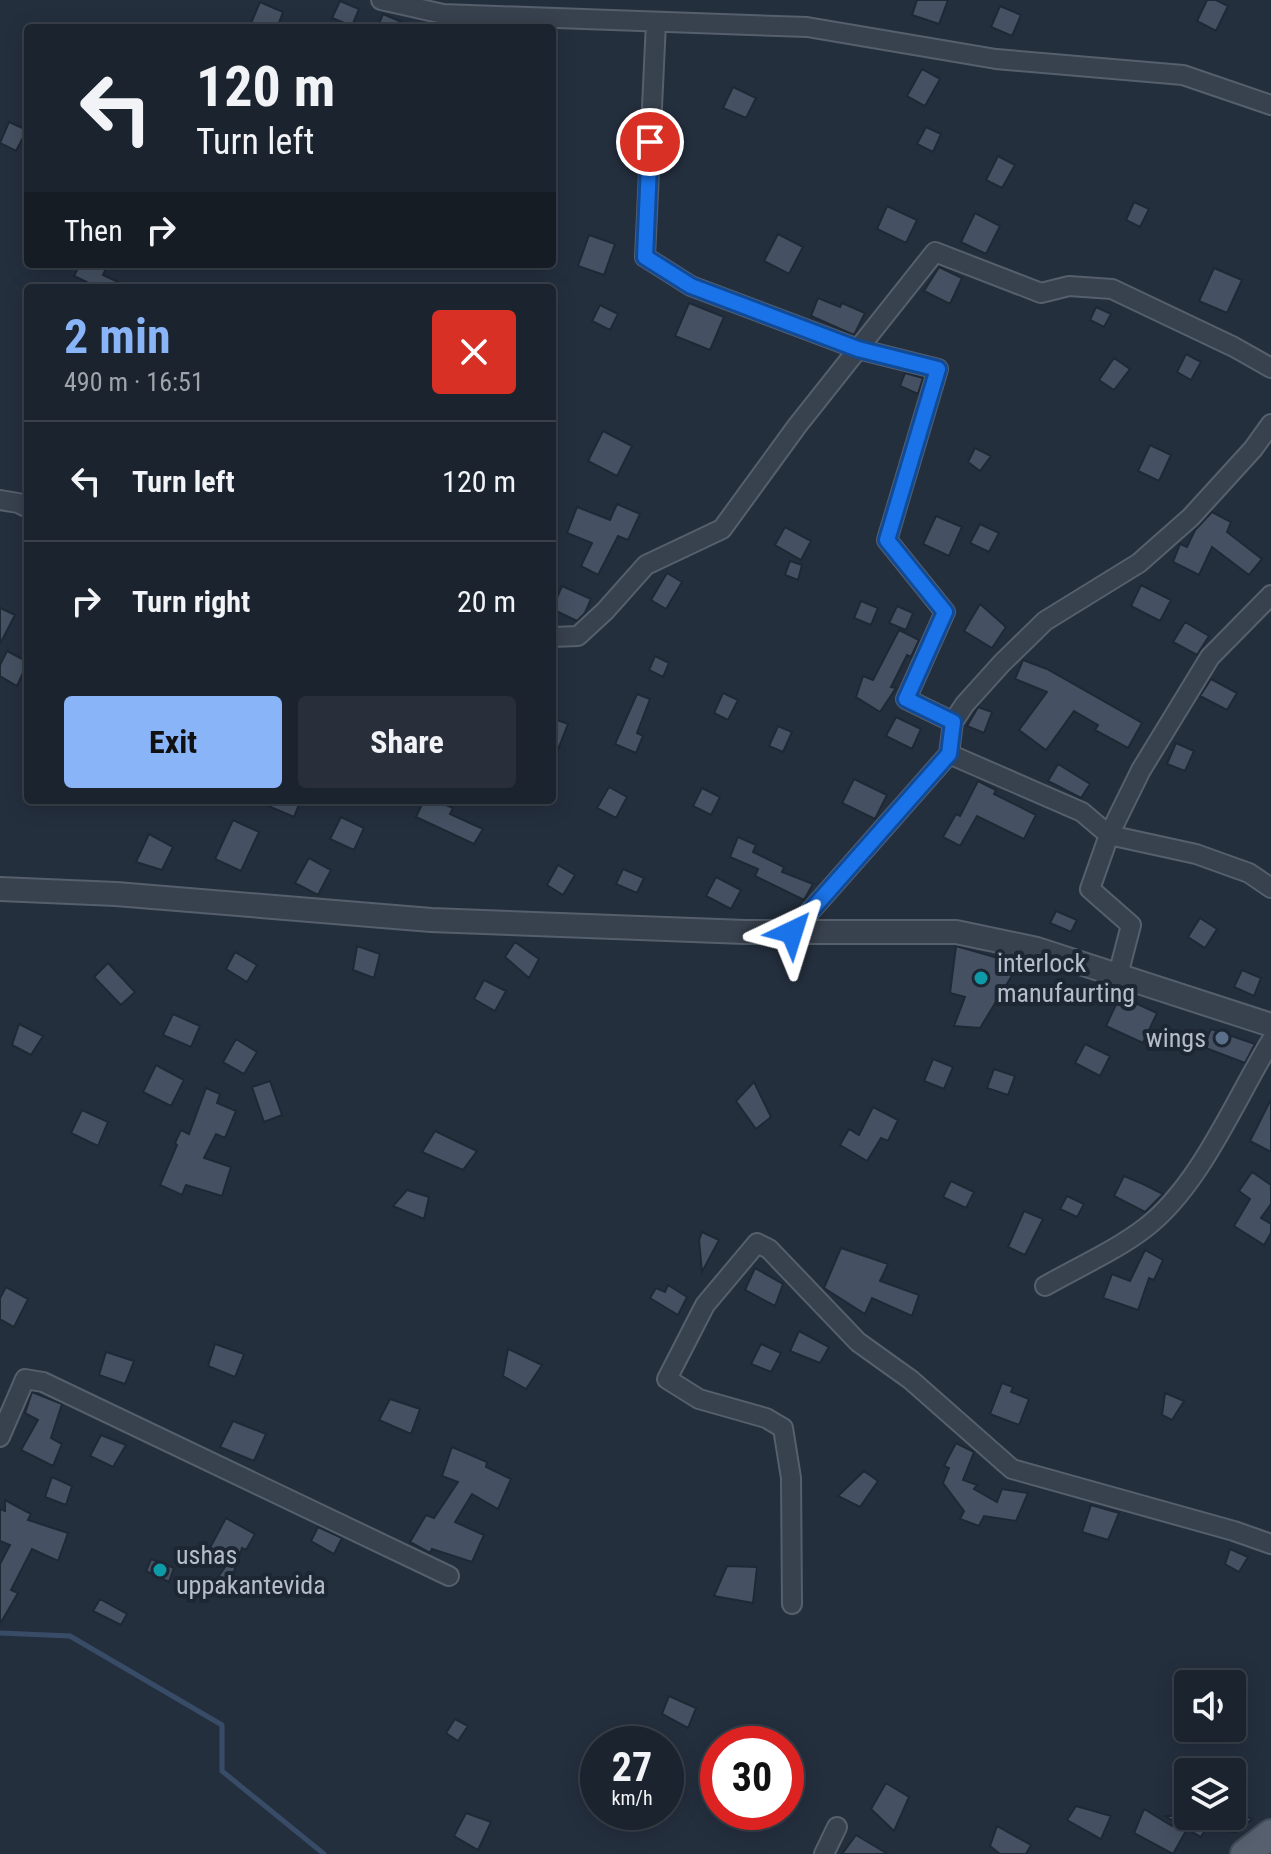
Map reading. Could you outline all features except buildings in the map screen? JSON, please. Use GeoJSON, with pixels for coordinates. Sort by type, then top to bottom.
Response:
{"type":"FeatureCollection","features":[{"type":"Feature","properties":{"kind":"main road"},"geometry":{"type":"LineString","coordinates":[[1245,1854],[1271,1837]]}},
{"type":"Feature","properties":{"kind":"street"},"geometry":{"type":"LineString","coordinates":[[381,0],[443,14],[544,9],[656,22],[807,27],[996,59],[1183,75],[1271,105]]}},
{"type":"Feature","properties":{"kind":"street"},"geometry":{"type":"LineString","coordinates":[[656,22],[645,257],[691,286],[858,349],[938,369],[887,540],[945,612],[906,699],[953,722]]}},
{"type":"Feature","properties":{"kind":"street"},"geometry":{"type":"LineString","coordinates":[[556,637],[578,636],[646,565],[722,529],[797,426],[935,252],[1041,293],[1069,286],[1112,289],[1271,368]]}},
{"type":"Feature","properties":{"kind":"street"},"geometry":{"type":"LineString","coordinates":[[792,932],[949,754],[953,722],[1002,663],[1045,621],[1139,563],[1191,517],[1253,449],[1271,424]]}},
{"type":"Feature","properties":{"kind":"street"},"geometry":{"type":"LineString","coordinates":[[0,500],[24,507]]}},
{"type":"Feature","properties":{"kind":"street"},"geometry":{"type":"LineString","coordinates":[[1118,975],[1131,925],[1090,889],[1109,835],[1141,770],[1210,657],[1271,595]]}},
{"type":"Feature","properties":{"kind":"street"},"geometry":{"type":"LineString","coordinates":[[949,754],[1082,812],[1109,835],[1196,854],[1249,873],[1271,888]]}},
{"type":"Feature","properties":{"kind":"street"},"geometry":{"type":"LineString","coordinates":[[0,889],[116,894],[431,920],[792,932],[956,932],[1037,949],[1271,1025]]}},
{"type":"Feature","properties":{"kind":"street"},"geometry":{"type":"LineString","coordinates":[[1045,1286],[1145,1228],[1175,1201],[1271,1041]]}},
{"type":"Feature","properties":{"kind":"street"},"geometry":{"type":"LineString","coordinates":[[792,1604],[791,1478],[783,1428],[766,1418],[699,1399],[667,1379],[705,1305],[757,1243],[769,1249],[858,1342],[911,1380],[1012,1469],[1271,1544]]}},
{"type":"Feature","properties":{"kind":"street"},"geometry":{"type":"LineString","coordinates":[[0,1437],[25,1379],[43,1382],[449,1576]]}},
{"type":"Feature","properties":{"kind":"street"},"geometry":{"type":"LineString","coordinates":[[824,1854],[837,1827]]}},
{"type":"Feature","properties":{"kind":"street"},"geometry":{"type":"LineString","coordinates":[[1266,1854],[1271,1837]]}},
{"type":"Feature","properties":{"kind":"waterway"},"geometry":{"type":"LineString","coordinates":[[0,1633],[70,1636],[222,1725],[222,1771],[324,1854]]}},
{"type":"Feature","properties":{"kind":"place","name":"interlock manufaurting"},"geometry":{"type":"Point","coordinates":[981,978]}},
{"type":"Feature","properties":{"kind":"place","name":"wings"},"geometry":{"type":"Point","coordinates":[1222,1038]}},
{"type":"Feature","properties":{"kind":"place","name":"ushas uppakantevida"},"geometry":{"type":"Point","coordinates":[160,1570]}},
{"type":"Feature","properties":{"kind":"route"},"geometry":{"type":"LineString","coordinates":[[650,142],[645,257],[691,286],[858,349],[938,369],[887,540],[945,612],[906,699],[953,722],[949,754],[792,932]]}}]}
